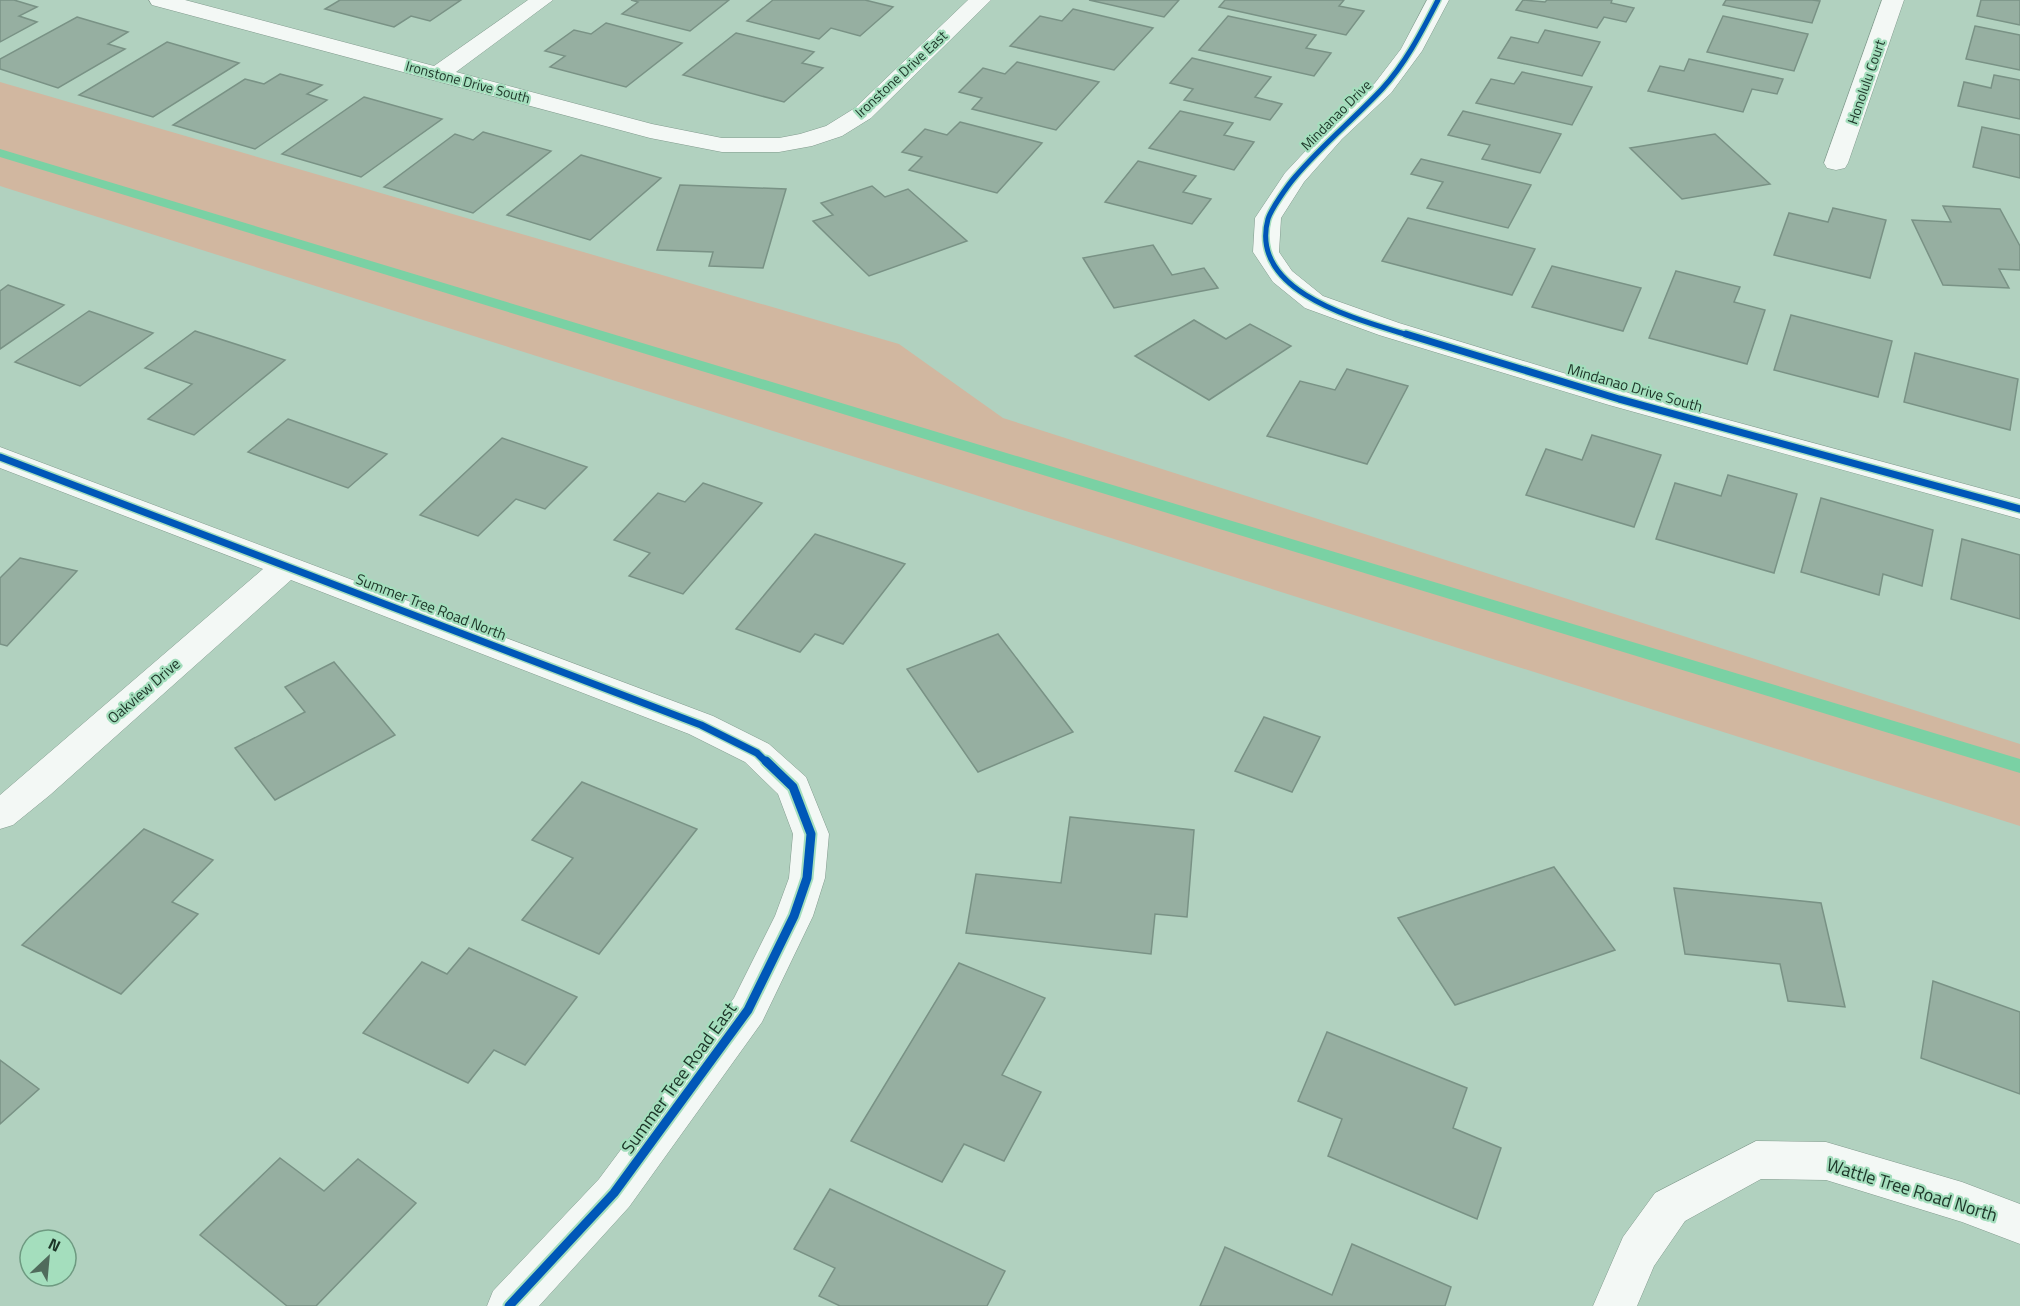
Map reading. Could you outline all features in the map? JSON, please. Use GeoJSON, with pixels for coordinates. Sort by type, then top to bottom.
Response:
{"type":"FeatureCollection","features":[{"type":"Feature","properties":{"kind":"street","name":"Ironstone Drive South"},"geometry":{"type":"LineString","coordinates":[[160,0],[650,131],[722,145],[779,145]]}},
{"type":"Feature","properties":{"kind":"street"},"geometry":{"type":"LineString","coordinates":[[438,74],[542,0]]}},
{"type":"Feature","properties":{"kind":"street","name":"Ironstone Drive East"},"geometry":{"type":"LineString","coordinates":[[779,145],[804,141],[834,131],[862,113],[980,0]]}},
{"type":"Feature","properties":{"kind":"street","name":"Mindanao Drive"},"geometry":{"type":"LineString","coordinates":[[1266,252],[1268,218],[1294,178],[1334,134],[1383,88],[1411,51],[1438,0]]}},
{"type":"Feature","properties":{"kind":"street","name":"Honolulu Court"},"geometry":{"type":"LineString","coordinates":[[1836,163],[1893,0]]}},
{"type":"Feature","properties":{"kind":"street","name":"Mindanao Drive South"},"geometry":{"type":"LineString","coordinates":[[1266,252],[1282,276],[1314,302],[1389,329],[1619,399],[2020,509]]}},
{"type":"Feature","properties":{"kind":"street","name":"Summer Tree Road North"},"geometry":{"type":"LineString","coordinates":[[0,457],[701,725],[757,753],[793,787],[811,834]]}},
{"type":"Feature","properties":{"kind":"street","name":"Oakview Drive"},"geometry":{"type":"LineString","coordinates":[[0,815],[47,777],[287,566]]}},
{"type":"Feature","properties":{"kind":"street","name":"Summer Tree Road East"},"geometry":{"type":"LineString","coordinates":[[509,1306],[614,1193],[748,1010],[794,916],[807,878],[811,834]]}},
{"type":"Feature","properties":{"kind":"street","name":"Wattle Tree Road North"},"geometry":{"type":"LineString","coordinates":[[1615,1306],[1638,1252],[1670,1207],[1755,1160],[1826,1161],[1962,1202],[2020,1224]]}},
{"type":"Feature","properties":{"kind":"shaded area"},"geometry":{"type":"Polygon","coordinates":[[[0,82],[899,344],[1003,418],[2020,744],[2020,826],[0,186],[0,82]]]}},
{"type":"Feature","properties":{"kind":"building"},"geometry":{"type":"Polygon","coordinates":[[[0,0],[14,0],[37,7],[19,16],[37,22],[0,42],[0,0]]]}},
{"type":"Feature","properties":{"kind":"building"},"geometry":{"type":"Polygon","coordinates":[[[340,0],[461,0],[430,21],[411,16],[394,27],[325,9],[340,0]]]}},
{"type":"Feature","properties":{"kind":"building"},"geometry":{"type":"Polygon","coordinates":[[[631,0],[729,0],[690,31],[622,14],[638,2],[631,0]]]}},
{"type":"Feature","properties":{"kind":"building"},"geometry":{"type":"Polygon","coordinates":[[[773,0],[865,0],[893,7],[860,36],[831,28],[819,39],[747,21],[773,0]]]}},
{"type":"Feature","properties":{"kind":"building"},"geometry":{"type":"Polygon","coordinates":[[[1089,0],[1179,0],[1164,17],[1089,0]]]}},
{"type":"Feature","properties":{"kind":"building"},"geometry":{"type":"Polygon","coordinates":[[[1225,0],[1344,0],[1339,6],[1364,11],[1346,35],[1219,7],[1225,0]]]}},
{"type":"Feature","properties":{"kind":"building"},"geometry":{"type":"Polygon","coordinates":[[[1523,0],[1545,2],[1547,0],[1612,0],[1611,3],[1634,8],[1626,22],[1604,17],[1597,28],[1516,10],[1523,0]]]}},
{"type":"Feature","properties":{"kind":"building"},"geometry":{"type":"Polygon","coordinates":[[[1726,0],[1820,1],[1812,23],[1723,5],[1726,0]]]}},
{"type":"Feature","properties":{"kind":"building"},"geometry":{"type":"Polygon","coordinates":[[[1981,0],[2020,0],[2020,25],[1977,16],[1981,0]]]}},
{"type":"Feature","properties":{"kind":"building"},"geometry":{"type":"Polygon","coordinates":[[[1073,9],[1153,28],[1114,70],[1010,46],[1040,16],[1062,21],[1073,9]]]}},
{"type":"Feature","properties":{"kind":"building"},"geometry":{"type":"Polygon","coordinates":[[[1228,16],[1316,35],[1306,48],[1331,53],[1314,76],[1199,50],[1228,16]]]}},
{"type":"Feature","properties":{"kind":"building"},"geometry":{"type":"Polygon","coordinates":[[[1723,16],[1808,34],[1794,71],[1707,52],[1723,16]]]}},
{"type":"Feature","properties":{"kind":"building"},"geometry":{"type":"Polygon","coordinates":[[[77,17],[128,32],[108,44],[125,49],[58,88],[0,69],[0,59],[77,17]]]}},
{"type":"Feature","properties":{"kind":"building"},"geometry":{"type":"Polygon","coordinates":[[[606,23],[682,43],[626,87],[550,67],[565,56],[545,51],[574,30],[591,34],[606,23]]]}},
{"type":"Feature","properties":{"kind":"building"},"geometry":{"type":"Polygon","coordinates":[[[1975,26],[2020,35],[2020,70],[1966,59],[1975,26]]]}},
{"type":"Feature","properties":{"kind":"building"},"geometry":{"type":"Polygon","coordinates":[[[1545,30],[1600,42],[1582,76],[1498,58],[1511,37],[1538,43],[1545,30]]]}},
{"type":"Feature","properties":{"kind":"building"},"geometry":{"type":"Polygon","coordinates":[[[736,33],[814,52],[802,63],[823,68],[784,102],[683,75],[736,33]]]}},
{"type":"Feature","properties":{"kind":"building"},"geometry":{"type":"Polygon","coordinates":[[[167,42],[239,63],[153,117],[79,95],[167,42]]]}},
{"type":"Feature","properties":{"kind":"building"},"geometry":{"type":"Polygon","coordinates":[[[1192,58],[1271,77],[1255,97],[1282,104],[1270,120],[1184,100],[1193,89],[1170,83],[1192,58]]]}},
{"type":"Feature","properties":{"kind":"building"},"geometry":{"type":"Polygon","coordinates":[[[1689,59],[1783,79],[1777,94],[1752,89],[1743,112],[1648,91],[1660,66],[1684,71],[1689,59]]]}},
{"type":"Feature","properties":{"kind":"building"},"geometry":{"type":"Polygon","coordinates":[[[1017,62],[1099,82],[1056,130],[972,109],[982,98],[959,92],[983,68],[1005,74],[1017,62]]]}},
{"type":"Feature","properties":{"kind":"building"},"geometry":{"type":"Polygon","coordinates":[[[1522,72],[1592,87],[1572,125],[1476,103],[1491,79],[1514,84],[1522,72]]]}},
{"type":"Feature","properties":{"kind":"building"},"geometry":{"type":"Polygon","coordinates":[[[280,74],[322,85],[307,94],[327,100],[255,149],[173,125],[245,79],[264,84],[280,74]]]}},
{"type":"Feature","properties":{"kind":"building"},"geometry":{"type":"Polygon","coordinates":[[[1994,75],[2020,80],[2020,119],[1958,106],[1964,82],[1991,88],[1994,75]]]}},
{"type":"Feature","properties":{"kind":"building"},"geometry":{"type":"Polygon","coordinates":[[[364,97],[442,119],[361,177],[282,154],[364,97]]]}},
{"type":"Feature","properties":{"kind":"building"},"geometry":{"type":"Polygon","coordinates":[[[1180,111],[1233,123],[1224,135],[1254,142],[1234,170],[1149,148],[1180,111]]]}},
{"type":"Feature","properties":{"kind":"building"},"geometry":{"type":"Polygon","coordinates":[[[1463,111],[1561,134],[1540,173],[1482,159],[1490,145],[1448,135],[1463,111]]]}},
{"type":"Feature","properties":{"kind":"building"},"geometry":{"type":"Polygon","coordinates":[[[960,122],[1042,143],[997,193],[909,170],[922,157],[902,152],[925,129],[947,135],[960,122]]]}},
{"type":"Feature","properties":{"kind":"building"},"geometry":{"type":"Polygon","coordinates":[[[1982,127],[2020,135],[2020,178],[1973,167],[1982,127]]]}},
{"type":"Feature","properties":{"kind":"building"},"geometry":{"type":"Polygon","coordinates":[[[483,132],[551,151],[473,213],[384,187],[455,134],[473,140],[483,132]]]}},
{"type":"Feature","properties":{"kind":"building"},"geometry":{"type":"Polygon","coordinates":[[[1715,134],[1770,184],[1682,199],[1630,148],[1715,134]]]}},
{"type":"Feature","properties":{"kind":"building"},"geometry":{"type":"Polygon","coordinates":[[[581,155],[661,178],[590,240],[507,215],[581,155]]]}},
{"type":"Feature","properties":{"kind":"building"},"geometry":{"type":"Polygon","coordinates":[[[1421,159],[1531,185],[1508,228],[1427,208],[1443,182],[1411,174],[1421,159]]]}},
{"type":"Feature","properties":{"kind":"building"},"geometry":{"type":"Polygon","coordinates":[[[1138,161],[1196,176],[1183,192],[1211,199],[1192,224],[1105,202],[1138,161]]]}},
{"type":"Feature","properties":{"kind":"building"},"geometry":{"type":"Polygon","coordinates":[[[680,185],[786,189],[763,268],[709,266],[713,252],[657,250],[680,185]]]}},
{"type":"Feature","properties":{"kind":"building"},"geometry":{"type":"Polygon","coordinates":[[[872,186],[885,197],[908,189],[967,241],[869,276],[813,221],[833,215],[821,203],[872,186]]]}},
{"type":"Feature","properties":{"kind":"building"},"geometry":{"type":"Polygon","coordinates":[[[1943,206],[2000,209],[2020,246],[2020,270],[1999,269],[2009,288],[1943,285],[1912,220],[1951,222],[1943,206]]]}},
{"type":"Feature","properties":{"kind":"building"},"geometry":{"type":"Polygon","coordinates":[[[1833,208],[1886,220],[1870,278],[1774,255],[1789,213],[1828,222],[1833,208]]]}},
{"type":"Feature","properties":{"kind":"building"},"geometry":{"type":"Polygon","coordinates":[[[1408,218],[1535,249],[1512,295],[1382,261],[1408,218]]]}},
{"type":"Feature","properties":{"kind":"building"},"geometry":{"type":"Polygon","coordinates":[[[1153,245],[1172,275],[1204,268],[1218,288],[1114,308],[1083,258],[1153,245]]]}},
{"type":"Feature","properties":{"kind":"building"},"geometry":{"type":"Polygon","coordinates":[[[1552,266],[1641,288],[1623,331],[1532,307],[1552,266]]]}},
{"type":"Feature","properties":{"kind":"building"},"geometry":{"type":"Polygon","coordinates":[[[1676,271],[1740,287],[1734,302],[1765,310],[1747,364],[1649,338],[1676,271]]]}},
{"type":"Feature","properties":{"kind":"building"},"geometry":{"type":"Polygon","coordinates":[[[8,285],[64,305],[0,349],[0,291],[8,285]]]}},
{"type":"Feature","properties":{"kind":"building"},"geometry":{"type":"Polygon","coordinates":[[[89,311],[153,333],[80,386],[15,362],[89,311]]]}},
{"type":"Feature","properties":{"kind":"building"},"geometry":{"type":"Polygon","coordinates":[[[1791,315],[1892,341],[1878,397],[1774,370],[1791,315]]]}},
{"type":"Feature","properties":{"kind":"building"},"geometry":{"type":"Polygon","coordinates":[[[1194,320],[1226,339],[1250,324],[1291,346],[1209,400],[1135,356],[1194,320]]]}},
{"type":"Feature","properties":{"kind":"building"},"geometry":{"type":"Polygon","coordinates":[[[195,331],[285,360],[194,435],[148,419],[192,384],[145,368],[195,331]]]}},
{"type":"Feature","properties":{"kind":"building"},"geometry":{"type":"Polygon","coordinates":[[[1915,353],[2018,379],[2010,430],[1904,402],[1915,353]]]}},
{"type":"Feature","properties":{"kind":"building"},"geometry":{"type":"Polygon","coordinates":[[[1347,369],[1408,386],[1367,464],[1267,436],[1300,381],[1335,390],[1347,369]]]}},
{"type":"Feature","properties":{"kind":"building"},"geometry":{"type":"Polygon","coordinates":[[[288,419],[387,454],[348,488],[248,452],[288,419]]]}},
{"type":"Feature","properties":{"kind":"building"},"geometry":{"type":"Polygon","coordinates":[[[1592,435],[1661,455],[1634,527],[1526,495],[1546,449],[1582,460],[1592,435]]]}},
{"type":"Feature","properties":{"kind":"building"},"geometry":{"type":"Polygon","coordinates":[[[502,438],[587,467],[545,509],[516,499],[478,536],[420,515],[502,438]]]}},
{"type":"Feature","properties":{"kind":"building"},"geometry":{"type":"Polygon","coordinates":[[[1728,475],[1797,494],[1774,573],[1656,539],[1675,483],[1721,496],[1728,475]]]}},
{"type":"Feature","properties":{"kind":"building"},"geometry":{"type":"Polygon","coordinates":[[[703,483],[762,503],[683,594],[629,576],[650,553],[614,540],[658,493],[685,502],[703,483]]]}},
{"type":"Feature","properties":{"kind":"building"},"geometry":{"type":"Polygon","coordinates":[[[1821,498],[1933,530],[1922,586],[1883,574],[1879,595],[1801,572],[1821,498]]]}},
{"type":"Feature","properties":{"kind":"building"},"geometry":{"type":"Polygon","coordinates":[[[815,534],[905,564],[843,644],[815,634],[800,652],[736,629],[815,534]]]}},
{"type":"Feature","properties":{"kind":"building"},"geometry":{"type":"Polygon","coordinates":[[[1962,539],[2020,555],[2020,619],[1951,599],[1962,539]]]}},
{"type":"Feature","properties":{"kind":"building"},"geometry":{"type":"Polygon","coordinates":[[[20,558],[77,571],[7,646],[0,644],[0,578],[20,558]]]}},
{"type":"Feature","properties":{"kind":"building"},"geometry":{"type":"Polygon","coordinates":[[[998,634],[1073,732],[978,772],[907,669],[998,634]]]}},
{"type":"Feature","properties":{"kind":"building"},"geometry":{"type":"Polygon","coordinates":[[[334,662],[395,735],[275,800],[235,748],[305,712],[285,687],[334,662]]]}},
{"type":"Feature","properties":{"kind":"building"},"geometry":{"type":"Polygon","coordinates":[[[1264,717],[1320,737],[1292,792],[1235,771],[1264,717]]]}},
{"type":"Feature","properties":{"kind":"building"},"geometry":{"type":"Polygon","coordinates":[[[582,782],[697,829],[599,954],[522,920],[573,858],[532,840],[582,782]]]}},
{"type":"Feature","properties":{"kind":"building"},"geometry":{"type":"Polygon","coordinates":[[[1070,817],[1194,830],[1187,917],[1155,914],[1151,954],[966,933],[976,874],[1061,883],[1070,817]]]}},
{"type":"Feature","properties":{"kind":"building"},"geometry":{"type":"Polygon","coordinates":[[[144,829],[213,860],[172,902],[198,914],[121,994],[22,945],[144,829]]]}},
{"type":"Feature","properties":{"kind":"building"},"geometry":{"type":"Polygon","coordinates":[[[1554,867],[1615,950],[1455,1005],[1398,918],[1554,867]]]}},
{"type":"Feature","properties":{"kind":"building"},"geometry":{"type":"Polygon","coordinates":[[[1674,888],[1821,903],[1845,1007],[1788,1001],[1780,964],[1685,954],[1674,888]]]}},
{"type":"Feature","properties":{"kind":"building"},"geometry":{"type":"Polygon","coordinates":[[[469,948],[577,997],[525,1065],[494,1050],[468,1083],[363,1033],[422,962],[447,974],[469,948]]]}},
{"type":"Feature","properties":{"kind":"building"},"geometry":{"type":"Polygon","coordinates":[[[959,963],[1045,998],[1002,1075],[1041,1092],[1004,1161],[964,1144],[942,1182],[851,1141],[959,963]]]}},
{"type":"Feature","properties":{"kind":"building"},"geometry":{"type":"Polygon","coordinates":[[[1933,981],[2020,1012],[2020,1094],[1921,1058],[1933,981]]]}},
{"type":"Feature","properties":{"kind":"building"},"geometry":{"type":"Polygon","coordinates":[[[1327,1032],[1467,1088],[1453,1128],[1501,1148],[1477,1219],[1328,1156],[1342,1119],[1298,1101],[1327,1032]]]}},
{"type":"Feature","properties":{"kind":"building"},"geometry":{"type":"Polygon","coordinates":[[[0,1060],[39,1089],[0,1124],[0,1060]]]}},
{"type":"Feature","properties":{"kind":"building"},"geometry":{"type":"Polygon","coordinates":[[[280,1158],[324,1191],[358,1159],[416,1203],[316,1306],[287,1306],[200,1235],[280,1158]]]}},
{"type":"Feature","properties":{"kind":"building"},"geometry":{"type":"Polygon","coordinates":[[[830,1189],[1005,1271],[987,1306],[840,1306],[819,1296],[835,1268],[794,1249],[830,1189]]]}},
{"type":"Feature","properties":{"kind":"building"},"geometry":{"type":"Polygon","coordinates":[[[1352,1244],[1451,1287],[1445,1306],[1200,1306],[1225,1247],[1332,1295],[1352,1244]]]}},
{"type":"Feature","properties":{"kind":"waterway"},"geometry":{"type":"LineString","coordinates":[[0,153],[2020,766]]}},
{"type":"Feature","properties":{"kind":"cycle path"},"geometry":{"type":"LineString","coordinates":[[1438,0],[1411,51],[1383,88],[1334,134],[1294,178],[1268,218],[1266,252],[1282,276],[1314,302],[1389,329],[1619,399],[2020,509]]}},
{"type":"Feature","properties":{"kind":"cycle path"},"geometry":{"type":"LineString","coordinates":[[0,457],[701,725],[757,753],[793,787],[811,834],[807,878],[794,916],[748,1010],[614,1193],[509,1306]]}}]}
